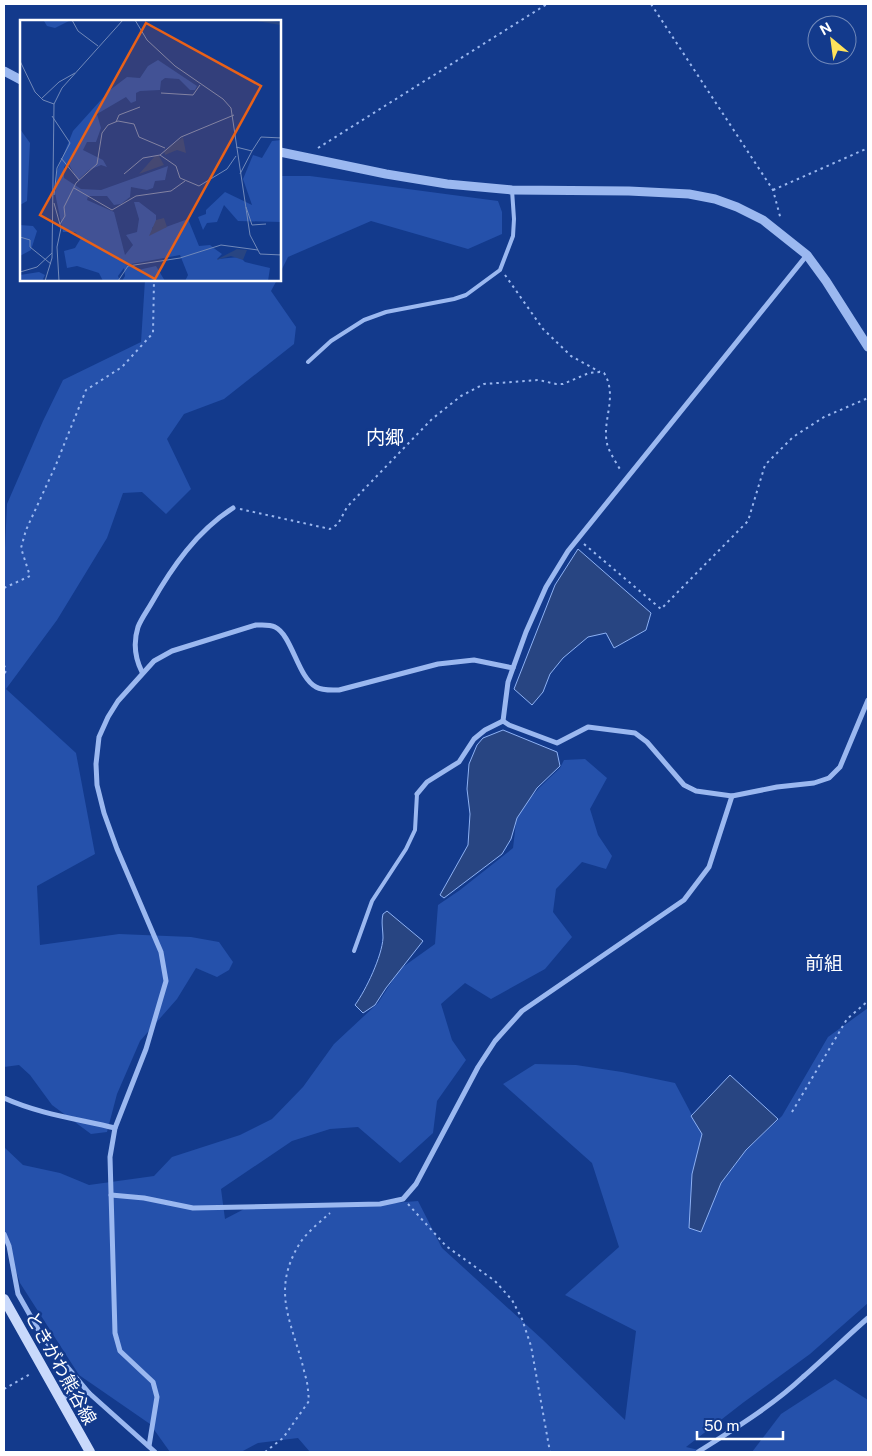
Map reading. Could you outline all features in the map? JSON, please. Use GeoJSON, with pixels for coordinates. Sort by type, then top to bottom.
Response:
{"type":"FeatureCollection","features":[{"type":"Feature","properties":{"kind":"main road","name":"ときがわ熊谷線"},"geometry":{"type":"LineString","coordinates":[[4,1299],[90,1452]]}},
{"type":"Feature","properties":{"kind":"street"},"geometry":{"type":"LineString","coordinates":[[4,71],[20,79]]}},
{"type":"Feature","properties":{"kind":"street"},"geometry":{"type":"LineString","coordinates":[[281,152],[386,174],[448,184],[512,190],[628,191],[689,194],[737,207],[763,220],[808,255],[868,348]]}},
{"type":"Feature","properties":{"kind":"street"},"geometry":{"type":"LineString","coordinates":[[503,721],[508,682],[513,668],[546,587],[568,551],[808,255]]}},
{"type":"Feature","properties":{"kind":"street"},"geometry":{"type":"LineString","coordinates":[[142,672],[135,650],[138,626],[161,588],[201,533],[232,508]]}},
{"type":"Feature","properties":{"kind":"street"},"geometry":{"type":"LineString","coordinates":[[149,1446],[157,1397],[153,1382],[120,1351],[115,1333],[110,1157],[115,1128],[146,1049],[166,981],[161,952],[120,857],[104,813],[97,785],[96,764],[99,737],[108,717],[118,701],[142,672],[154,661],[172,651],[256,625],[268,624],[276,627],[283,634],[308,679],[315,687],[325,690],[340,690],[438,664],[474,660],[513,668]]}},
{"type":"Feature","properties":{"kind":"street"},"geometry":{"type":"LineString","coordinates":[[503,721],[509,725],[557,742],[588,727],[635,733],[647,742],[684,785],[696,791],[732,796],[777,787],[814,783],[828,778],[840,767],[868,700]]}},
{"type":"Feature","properties":{"kind":"street"},"geometry":{"type":"LineString","coordinates":[[417,794],[427,782],[459,762],[474,739],[485,730],[503,721]]}},
{"type":"Feature","properties":{"kind":"street"},"geometry":{"type":"LineString","coordinates":[[111,1195],[144,1198],[193,1208],[380,1204],[403,1199],[416,1184],[478,1067],[495,1041],[522,1012],[684,900],[709,868],[732,796]]}},
{"type":"Feature","properties":{"kind":"street"},"geometry":{"type":"LineString","coordinates":[[4,1098],[56,1116],[115,1128]]}},
{"type":"Feature","properties":{"kind":"street"},"geometry":{"type":"LineString","coordinates":[[4,1234],[9,1246],[18,1294],[48,1346],[89,1393],[155,1452]]}},
{"type":"Feature","properties":{"kind":"street"},"geometry":{"type":"LineString","coordinates":[[698,1452],[735,1428],[802,1378],[868,1318]]}},
{"type":"Feature","properties":{"kind":"street"},"geometry":{"type":"LineString","coordinates":[[60,1398],[89,1393]]}},
{"type":"Feature","properties":{"kind":"lane"},"geometry":{"type":"LineString","coordinates":[[308,362],[331,341],[364,320],[386,312],[454,299],[486,282],[500,270],[513,236],[512,190]]}},
{"type":"Feature","properties":{"kind":"lane"},"geometry":{"type":"LineString","coordinates":[[354,951],[372,901],[406,849],[415,830],[417,794]]}},
{"type":"Feature","properties":{"kind":"path"},"geometry":{"type":"LineString","coordinates":[[307,158],[322,145],[547,4]]}},
{"type":"Feature","properties":{"kind":"path"},"geometry":{"type":"LineString","coordinates":[[651,4],[772,190],[786,237]]}},
{"type":"Feature","properties":{"kind":"path"},"geometry":{"type":"LineString","coordinates":[[772,190],[868,148]]}},
{"type":"Feature","properties":{"kind":"path"},"geometry":{"type":"LineString","coordinates":[[500,270],[543,328],[570,356],[604,373],[608,379],[610,388],[608,446],[626,480]]}},
{"type":"Feature","properties":{"kind":"path"},"geometry":{"type":"LineString","coordinates":[[4,588],[30,576],[21,548],[26,530],[55,467],[86,390],[122,367],[153,333],[154,281]]}},
{"type":"Feature","properties":{"kind":"path"},"geometry":{"type":"LineString","coordinates":[[232,508],[330,529],[338,524],[347,507],[432,419],[461,396],[484,384],[532,380],[563,384],[600,372]]}},
{"type":"Feature","properties":{"kind":"path"},"geometry":{"type":"LineString","coordinates":[[578,540],[661,609],[748,521],[765,465],[793,437],[824,417],[868,398]]}},
{"type":"Feature","properties":{"kind":"path"},"geometry":{"type":"LineString","coordinates":[[4,665],[6,671],[4,674]]}},
{"type":"Feature","properties":{"kind":"path"},"geometry":{"type":"LineString","coordinates":[[792,1112],[847,1019],[868,1001]]}},
{"type":"Feature","properties":{"kind":"path"},"geometry":{"type":"LineString","coordinates":[[403,1199],[446,1246],[496,1281],[512,1300],[522,1319],[531,1346],[550,1452]]}},
{"type":"Feature","properties":{"kind":"path"},"geometry":{"type":"LineString","coordinates":[[265,1452],[282,1438],[309,1401],[306,1376],[286,1310],[284,1285],[290,1264],[300,1242],[339,1205]]}},
{"type":"Feature","properties":{"kind":"path"},"geometry":{"type":"LineString","coordinates":[[4,1388],[43,1367]]}},
{"type":"Feature","properties":{"kind":"shaded area"},"geometry":{"type":"Polygon","coordinates":[[[281,176],[310,176],[498,201],[502,212],[502,234],[468,249],[371,221],[288,257],[281,271],[281,176]]]}},
{"type":"Feature","properties":{"kind":"shaded area"},"geometry":{"type":"Polygon","coordinates":[[[145,281],[276,281],[271,291],[296,327],[294,344],[224,399],[184,414],[167,439],[191,489],[166,514],[142,492],[123,493],[107,538],[57,620],[6,689],[76,753],[95,854],[37,886],[40,945],[119,934],[191,937],[219,942],[233,962],[229,970],[217,977],[196,968],[177,999],[140,1041],[117,1094],[107,1132],[91,1134],[52,1105],[30,1075],[19,1065],[4,1067],[4,569],[7,504],[63,380],[141,342],[145,281]]]}},
{"type":"Feature","properties":{"kind":"shaded area"},"geometry":{"type":"Polygon","coordinates":[[[578,549],[651,613],[646,630],[614,648],[606,633],[588,637],[563,658],[550,674],[543,692],[532,705],[514,689],[555,585],[578,549]]]}},
{"type":"Feature","properties":{"kind":"shaded area"},"geometry":{"type":"Polygon","coordinates":[[[503,730],[557,752],[560,766],[537,788],[517,818],[511,839],[502,854],[444,898],[440,895],[468,845],[470,814],[467,789],[469,764],[477,745],[483,738],[503,730]]]}},
{"type":"Feature","properties":{"kind":"shaded area"},"geometry":{"type":"Polygon","coordinates":[[[585,759],[607,778],[590,809],[598,835],[612,856],[606,869],[582,862],[556,889],[553,912],[572,937],[545,969],[491,999],[465,983],[441,1004],[452,1040],[466,1060],[437,1101],[433,1133],[400,1163],[358,1127],[330,1129],[292,1141],[221,1189],[225,1219],[248,1207],[380,1204],[418,1201],[442,1248],[543,1340],[625,1420],[636,1331],[565,1295],[619,1247],[592,1163],[503,1084],[535,1064],[576,1065],[675,1083],[702,1134],[692,1174],[701,1231],[721,1183],[746,1150],[782,1116],[828,1037],[868,1008],[868,1303],[810,1354],[686,1447],[707,1452],[310,1452],[298,1438],[258,1443],[241,1452],[170,1452],[150,1424],[79,1375],[20,1283],[4,1234],[4,1147],[23,1165],[60,1173],[89,1185],[154,1176],[172,1157],[240,1135],[272,1119],[303,1087],[334,1044],[378,1003],[400,969],[435,944],[438,905],[513,848],[517,814],[539,788],[560,768],[564,760],[585,759]]]}},
{"type":"Feature","properties":{"kind":"shaded area"},"geometry":{"type":"Polygon","coordinates":[[[387,911],[423,941],[375,1005],[363,1013],[355,1005],[377,963],[383,938],[382,917],[387,911]]]}},
{"type":"Feature","properties":{"kind":"shaded area"},"geometry":{"type":"Polygon","coordinates":[[[730,1075],[778,1119],[746,1150],[721,1183],[701,1232],[689,1228],[692,1174],[702,1134],[691,1116],[730,1075]]]}},
{"type":"Feature","properties":{"kind":"shaded area"},"geometry":{"type":"Polygon","coordinates":[[[835,1379],[868,1400],[868,1452],[752,1452],[781,1414],[835,1379]]]}},
{"type":"Feature","properties":{"kind":"district","name":"内郷"},"geometry":{"type":"Point","coordinates":[385,437]}},
{"type":"Feature","properties":{"kind":"district","name":"前組"},"geometry":{"type":"Point","coordinates":[824,963]}}]}
